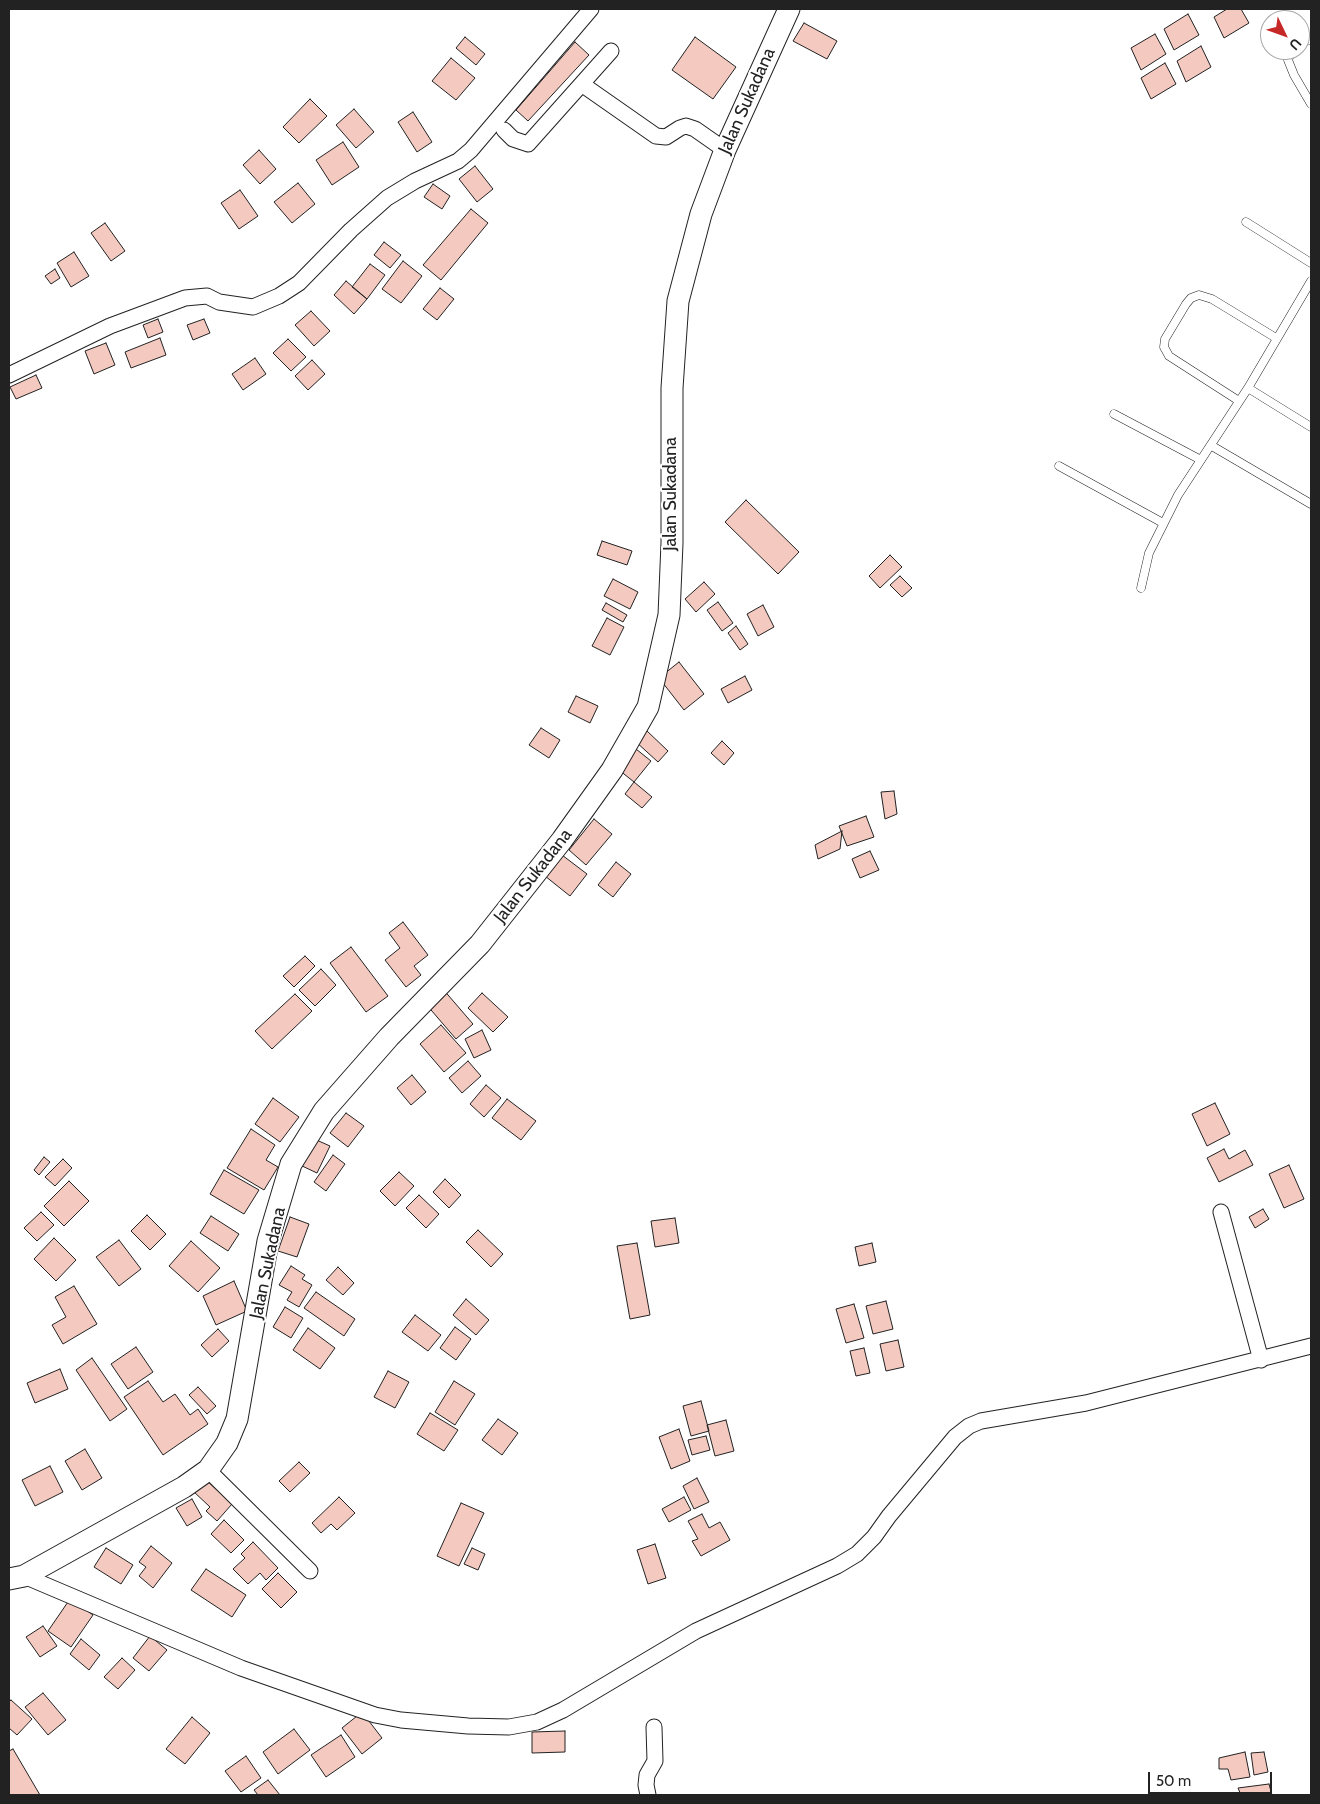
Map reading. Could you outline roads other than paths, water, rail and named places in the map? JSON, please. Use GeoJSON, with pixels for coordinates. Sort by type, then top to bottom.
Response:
{"type":"FeatureCollection","features":[{"type":"Feature","properties":{"kind":"main road","name":"Jalan Sukadana"},"geometry":{"type":"LineString","coordinates":[[16,1578],[184,1487],[208,1470],[227,1443],[237,1419],[268,1241],[291,1164],[324,1111],[389,1037],[480,944],[562,840],[612,770],[648,707],[669,614],[672,543],[672,388],[678,301],[701,214],[725,150],[789,9]]}},
{"type":"Feature","properties":{"kind":"street"},"geometry":{"type":"LineString","coordinates":[[9,375],[110,326],[185,298],[206,296],[219,302],[253,307],[292,287],[387,198],[415,180],[458,161],[471,150],[591,9]]}},
{"type":"Feature","properties":{"kind":"street"},"geometry":{"type":"LineString","coordinates":[[504,130],[513,139],[528,144],[584,85],[611,51]]}},
{"type":"Feature","properties":{"kind":"street"},"geometry":{"type":"LineString","coordinates":[[584,85],[656,136],[666,137],[686,126],[695,129],[725,150]]}},
{"type":"Feature","properties":{"kind":"street"},"geometry":{"type":"LineString","coordinates":[[1221,1212],[1261,1360]]}},
{"type":"Feature","properties":{"kind":"street"},"geometry":{"type":"LineString","coordinates":[[16,1578],[241,1668],[376,1715],[401,1720],[468,1726],[509,1727],[528,1724],[563,1710],[696,1632],[838,1566],[857,1554],[874,1538],[889,1516],[956,1437],[969,1426],[981,1421],[1086,1403],[1311,1346]]}},
{"type":"Feature","properties":{"kind":"street"},"geometry":{"type":"LineString","coordinates":[[208,1470],[310,1571]]}},
{"type":"Feature","properties":{"kind":"street"},"geometry":{"type":"LineString","coordinates":[[648,1795],[646,1785],[648,1775],[655,1761],[654,1727]]}},
{"type":"Feature","properties":{"kind":"lane"},"geometry":{"type":"LineString","coordinates":[[1288,60],[1294,76],[1311,104]]}},
{"type":"Feature","properties":{"kind":"lane"},"geometry":{"type":"LineString","coordinates":[[1246,222],[1311,263]]}},
{"type":"Feature","properties":{"kind":"lane"},"geometry":{"type":"LineString","coordinates":[[1141,588],[1149,553],[1163,524],[1200,460],[1212,446],[1248,388],[1311,280]]}},
{"type":"Feature","properties":{"kind":"lane"},"geometry":{"type":"LineString","coordinates":[[1240,400],[1169,356],[1164,347],[1166,339],[1186,304],[1191,298],[1199,295],[1212,299],[1276,338]]}},
{"type":"Feature","properties":{"kind":"lane"},"geometry":{"type":"LineString","coordinates":[[1248,388],[1310,425]]}},
{"type":"Feature","properties":{"kind":"lane"},"geometry":{"type":"LineString","coordinates":[[1114,414],[1200,460]]}},
{"type":"Feature","properties":{"kind":"lane"},"geometry":{"type":"LineString","coordinates":[[1212,446],[1311,504]]}},
{"type":"Feature","properties":{"kind":"lane"},"geometry":{"type":"LineString","coordinates":[[1059,466],[1163,524]]}}]}
